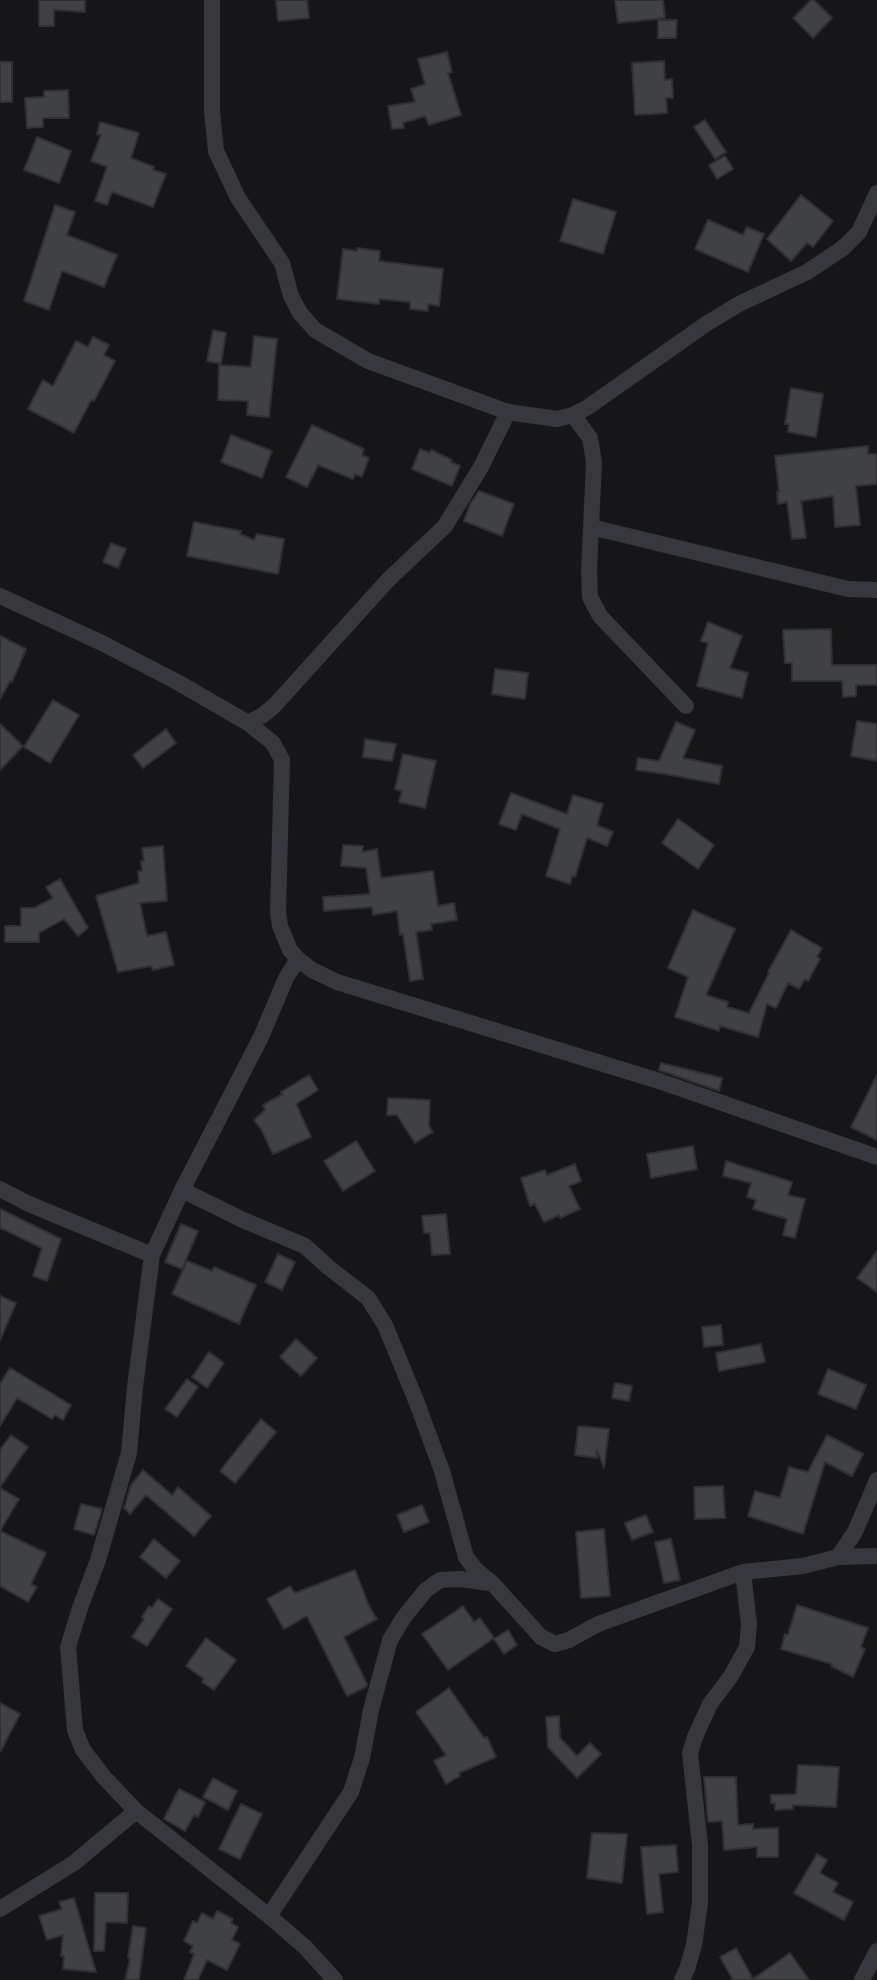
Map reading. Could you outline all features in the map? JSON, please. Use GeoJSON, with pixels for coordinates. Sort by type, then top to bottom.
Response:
{"type":"FeatureCollection","features":[{"type":"Feature","properties":{"kind":"street"},"geometry":{"type":"LineString","coordinates":[[212,0],[212,112],[216,151],[238,198],[282,263],[291,296],[300,313],[315,330],[368,361],[508,412],[557,419],[588,407],[706,324],[739,304],[807,272],[843,248],[859,232],[877,193]]}},
{"type":"Feature","properties":{"kind":"street"},"geometry":{"type":"LineString","coordinates":[[248,723],[275,706],[388,580],[444,526],[481,467],[508,412]]}},
{"type":"Feature","properties":{"kind":"street"},"geometry":{"type":"LineString","coordinates":[[573,415],[590,438],[594,462],[590,597],[600,617],[686,706]]}},
{"type":"Feature","properties":{"kind":"street"},"geometry":{"type":"LineString","coordinates":[[591,527],[848,589],[877,590]]}},
{"type":"Feature","properties":{"kind":"street"},"geometry":{"type":"LineString","coordinates":[[0,596],[179,683],[248,723],[273,743],[282,760],[278,912],[284,938],[298,959],[312,970],[337,982],[659,1081],[877,1157]]}},
{"type":"Feature","properties":{"kind":"street"},"geometry":{"type":"LineString","coordinates":[[298,959],[286,978],[261,1037],[182,1190],[152,1255],[129,1452],[99,1560],[68,1647],[75,1730],[83,1749],[103,1776],[136,1811],[305,1947],[335,1980]]}},
{"type":"Feature","properties":{"kind":"street"},"geometry":{"type":"LineString","coordinates":[[0,1189],[29,1205],[152,1255]]}},
{"type":"Feature","properties":{"kind":"street"},"geometry":{"type":"LineString","coordinates":[[182,1190],[305,1246],[368,1298],[384,1325],[421,1415],[442,1471],[467,1557],[476,1570],[493,1584],[541,1637],[555,1644],[569,1640],[598,1624],[743,1572],[803,1566],[838,1557],[877,1556]]}},
{"type":"Feature","properties":{"kind":"street"},"geometry":{"type":"LineString","coordinates":[[838,1557],[855,1532],[877,1480]]}},
{"type":"Feature","properties":{"kind":"street"},"geometry":{"type":"LineString","coordinates":[[682,1980],[688,1969],[694,1945],[700,1903],[700,1845],[690,1753],[710,1704],[731,1676],[747,1647],[749,1623],[743,1572]]}},
{"type":"Feature","properties":{"kind":"street"},"geometry":{"type":"LineString","coordinates":[[269,1916],[351,1792],[362,1758],[371,1710],[390,1640],[404,1617],[426,1590],[440,1580],[460,1579],[493,1584]]}},
{"type":"Feature","properties":{"kind":"street"},"geometry":{"type":"LineString","coordinates":[[0,1909],[74,1863],[136,1811]]}},
{"type":"Feature","properties":{"kind":"street"},"geometry":{"type":"LineString","coordinates":[[862,1980],[877,1951]]}},
{"type":"Feature","properties":{"kind":"building"},"geometry":{"type":"Polygon","coordinates":[[[39,0],[85,0],[85,12],[54,10],[54,26],[39,26],[39,0]]]}},
{"type":"Feature","properties":{"kind":"building"},"geometry":{"type":"Polygon","coordinates":[[[276,0],[307,0],[309,18],[278,21],[276,0]]]}},
{"type":"Feature","properties":{"kind":"building"},"geometry":{"type":"Polygon","coordinates":[[[615,0],[663,0],[665,18],[618,23],[615,0]]]}},
{"type":"Feature","properties":{"kind":"building"},"geometry":{"type":"Polygon","coordinates":[[[811,0],[832,18],[813,38],[793,18],[811,0]]]}},
{"type":"Feature","properties":{"kind":"building"},"geometry":{"type":"Polygon","coordinates":[[[658,20],[677,20],[676,38],[658,38],[658,20]]]}},
{"type":"Feature","properties":{"kind":"building"},"geometry":{"type":"Polygon","coordinates":[[[447,52],[452,72],[448,73],[461,115],[429,125],[425,116],[403,123],[404,128],[392,129],[388,106],[415,102],[411,89],[425,84],[418,59],[447,52]]]}},
{"type":"Feature","properties":{"kind":"building"},"geometry":{"type":"Polygon","coordinates":[[[664,61],[665,80],[672,79],[673,98],[666,98],[667,113],[635,115],[632,63],[664,61]]]}},
{"type":"Feature","properties":{"kind":"building"},"geometry":{"type":"Polygon","coordinates":[[[0,62],[12,62],[12,102],[0,102],[0,62]]]}},
{"type":"Feature","properties":{"kind":"building"},"geometry":{"type":"Polygon","coordinates":[[[68,90],[69,118],[43,118],[43,127],[27,128],[25,98],[44,97],[44,91],[68,90]]]}},
{"type":"Feature","properties":{"kind":"building"},"geometry":{"type":"Polygon","coordinates":[[[705,120],[726,152],[715,159],[694,127],[705,120]]]}},
{"type":"Feature","properties":{"kind":"building"},"geometry":{"type":"Polygon","coordinates":[[[100,122],[139,133],[131,158],[166,174],[153,207],[112,192],[107,205],[95,201],[107,167],[91,161],[101,135],[97,134],[100,122]]]}},
{"type":"Feature","properties":{"kind":"building"},"geometry":{"type":"Polygon","coordinates":[[[37,137],[71,151],[59,183],[24,170],[37,137]]]}},
{"type":"Feature","properties":{"kind":"building"},"geometry":{"type":"Polygon","coordinates":[[[725,156],[733,169],[717,179],[709,165],[725,156]]]}},
{"type":"Feature","properties":{"kind":"building"},"geometry":{"type":"Polygon","coordinates":[[[801,195],[833,221],[813,247],[807,243],[791,261],[767,239],[801,195]]]}},
{"type":"Feature","properties":{"kind":"building"},"geometry":{"type":"Polygon","coordinates":[[[573,199],[616,212],[603,254],[560,241],[573,199]]]}},
{"type":"Feature","properties":{"kind":"building"},"geometry":{"type":"Polygon","coordinates":[[[55,205],[75,212],[67,235],[117,255],[104,287],[62,271],[49,310],[24,301],[55,205]]]}},
{"type":"Feature","properties":{"kind":"building"},"geometry":{"type":"Polygon","coordinates":[[[708,220],[743,235],[747,227],[764,234],[748,272],[695,249],[708,220]]]}},
{"type":"Feature","properties":{"kind":"building"},"geometry":{"type":"Polygon","coordinates":[[[357,248],[380,251],[379,261],[443,269],[439,306],[428,304],[428,311],[410,309],[410,302],[379,299],[379,304],[337,299],[343,249],[357,251],[357,248]]]}},
{"type":"Feature","properties":{"kind":"building"},"geometry":{"type":"Polygon","coordinates":[[[213,330],[226,333],[221,364],[207,361],[213,330]]]}},
{"type":"Feature","properties":{"kind":"building"},"geometry":{"type":"Polygon","coordinates":[[[254,336],[277,339],[269,417],[247,415],[248,401],[218,400],[219,365],[251,367],[254,336]]]}},
{"type":"Feature","properties":{"kind":"building"},"geometry":{"type":"Polygon","coordinates":[[[93,337],[109,345],[104,355],[115,361],[74,433],[28,409],[43,380],[53,386],[76,341],[88,347],[93,337]]]}},
{"type":"Feature","properties":{"kind":"building"},"geometry":{"type":"Polygon","coordinates":[[[791,388],[823,394],[816,437],[788,432],[789,424],[785,424],[791,388]]]}},
{"type":"Feature","properties":{"kind":"building"},"geometry":{"type":"Polygon","coordinates":[[[312,425],[364,449],[362,455],[369,458],[362,477],[355,474],[353,479],[318,465],[307,487],[286,477],[312,425]]]}},
{"type":"Feature","properties":{"kind":"building"},"geometry":{"type":"Polygon","coordinates":[[[231,435],[272,451],[262,478],[221,462],[231,435]]]}},
{"type":"Feature","properties":{"kind":"building"},"geometry":{"type":"Polygon","coordinates":[[[868,446],[868,454],[877,454],[877,484],[856,486],[860,525],[835,527],[833,496],[801,501],[806,538],[792,539],[787,502],[778,504],[775,456],[868,446]]]}},
{"type":"Feature","properties":{"kind":"building"},"geometry":{"type":"Polygon","coordinates":[[[420,449],[430,453],[431,450],[460,466],[452,486],[412,469],[420,449]]]}},
{"type":"Feature","properties":{"kind":"building"},"geometry":{"type":"Polygon","coordinates":[[[479,491],[514,504],[502,536],[464,521],[470,504],[479,491]]]}},
{"type":"Feature","properties":{"kind":"building"},"geometry":{"type":"Polygon","coordinates":[[[194,522],[241,531],[240,534],[254,540],[257,534],[284,539],[278,574],[187,556],[194,522]]]}},
{"type":"Feature","properties":{"kind":"building"},"geometry":{"type":"Polygon","coordinates":[[[111,543],[126,549],[118,568],[103,562],[111,543]]]}},
{"type":"Feature","properties":{"kind":"building"},"geometry":{"type":"Polygon","coordinates":[[[708,622],[742,636],[730,668],[748,673],[742,698],[697,686],[708,643],[701,641],[708,622]]]}},
{"type":"Feature","properties":{"kind":"building"},"geometry":{"type":"Polygon","coordinates":[[[831,629],[832,665],[877,665],[877,685],[856,685],[856,696],[843,697],[842,681],[792,681],[792,663],[785,663],[783,630],[831,629]]]}},
{"type":"Feature","properties":{"kind":"building"},"geometry":{"type":"Polygon","coordinates":[[[0,636],[26,649],[12,682],[10,681],[0,699],[0,636]]]}},
{"type":"Feature","properties":{"kind":"building"},"geometry":{"type":"Polygon","coordinates":[[[495,669],[528,673],[525,699],[492,694],[495,669]]]}},
{"type":"Feature","properties":{"kind":"building"},"geometry":{"type":"Polygon","coordinates":[[[53,700],[79,715],[50,763],[24,747],[53,700]]]}},
{"type":"Feature","properties":{"kind":"building"},"geometry":{"type":"Polygon","coordinates":[[[857,721],[877,724],[877,761],[851,756],[857,721]]]}},
{"type":"Feature","properties":{"kind":"building"},"geometry":{"type":"Polygon","coordinates":[[[676,722],[695,730],[683,758],[722,766],[719,784],[636,770],[638,758],[659,761],[676,722]]]}},
{"type":"Feature","properties":{"kind":"building"},"geometry":{"type":"Polygon","coordinates":[[[0,724],[23,746],[0,770],[0,724]]]}},
{"type":"Feature","properties":{"kind":"building"},"geometry":{"type":"Polygon","coordinates":[[[166,729],[176,743],[143,768],[133,755],[166,729]]]}},
{"type":"Feature","properties":{"kind":"building"},"geometry":{"type":"Polygon","coordinates":[[[365,739],[396,744],[392,761],[363,757],[365,739]]]}},
{"type":"Feature","properties":{"kind":"building"},"geometry":{"type":"Polygon","coordinates":[[[403,754],[436,761],[425,808],[399,802],[402,791],[395,789],[403,754]]]}},
{"type":"Feature","properties":{"kind":"building"},"geometry":{"type":"Polygon","coordinates":[[[511,793],[567,814],[573,795],[603,804],[597,825],[613,832],[607,846],[587,838],[575,877],[572,876],[570,884],[546,876],[560,829],[522,814],[516,830],[499,824],[511,793]]]}},
{"type":"Feature","properties":{"kind":"building"},"geometry":{"type":"Polygon","coordinates":[[[678,819],[714,845],[698,869],[662,843],[678,819]]]}},
{"type":"Feature","properties":{"kind":"building"},"geometry":{"type":"Polygon","coordinates":[[[343,845],[363,846],[362,852],[377,849],[381,878],[433,871],[438,906],[454,903],[457,920],[431,924],[432,930],[416,932],[423,979],[410,981],[397,911],[373,915],[372,907],[324,911],[323,897],[370,894],[366,868],[341,866],[343,845]]]}},
{"type":"Feature","properties":{"kind":"building"},"geometry":{"type":"Polygon","coordinates":[[[163,846],[167,901],[140,903],[147,936],[166,932],[174,965],[153,970],[151,966],[118,972],[96,896],[139,883],[138,871],[142,871],[141,861],[144,861],[142,848],[163,846]]]}},
{"type":"Feature","properties":{"kind":"building"},"geometry":{"type":"Polygon","coordinates":[[[60,879],[88,928],[78,936],[64,919],[39,933],[39,942],[5,942],[5,926],[21,926],[21,908],[34,908],[53,898],[46,887],[60,879]]]}},
{"type":"Feature","properties":{"kind":"building"},"geometry":{"type":"Polygon","coordinates":[[[693,910],[735,929],[706,995],[728,1002],[727,1007],[749,1013],[791,930],[822,948],[817,957],[820,959],[808,981],[805,979],[799,989],[788,983],[776,1008],[767,1004],[758,1037],[720,1026],[719,1031],[675,1017],[688,977],[668,968],[693,910]]]}},
{"type":"Feature","properties":{"kind":"building"},"geometry":{"type":"Polygon","coordinates":[[[661,1063],[722,1078],[719,1091],[659,1070],[661,1063]]]}},
{"type":"Feature","properties":{"kind":"building"},"geometry":{"type":"Polygon","coordinates":[[[309,1075],[318,1090],[296,1104],[311,1137],[273,1154],[254,1120],[265,1110],[263,1105],[309,1075]]]}},
{"type":"Feature","properties":{"kind":"building"},"geometry":{"type":"Polygon","coordinates":[[[877,1075],[877,1140],[851,1127],[877,1075]]]}},
{"type":"Feature","properties":{"kind":"building"},"geometry":{"type":"Polygon","coordinates":[[[388,1098],[430,1100],[429,1126],[433,1132],[415,1143],[397,1115],[387,1115],[388,1098]]]}},
{"type":"Feature","properties":{"kind":"building"},"geometry":{"type":"Polygon","coordinates":[[[356,1141],[375,1171],[343,1191],[324,1161],[356,1141]]]}},
{"type":"Feature","properties":{"kind":"building"},"geometry":{"type":"Polygon","coordinates":[[[693,1146],[697,1169],[651,1178],[647,1154],[693,1146]]]}},
{"type":"Feature","properties":{"kind":"building"},"geometry":{"type":"Polygon","coordinates":[[[726,1161],[792,1182],[788,1195],[805,1199],[795,1238],[783,1235],[787,1219],[753,1209],[756,1200],[747,1197],[751,1183],[723,1176],[726,1161]]]}},
{"type":"Feature","properties":{"kind":"building"},"geometry":{"type":"Polygon","coordinates":[[[575,1164],[581,1181],[569,1186],[580,1209],[544,1222],[535,1204],[530,1206],[521,1178],[545,1170],[547,1175],[575,1164]]]}},
{"type":"Feature","properties":{"kind":"building"},"geometry":{"type":"Polygon","coordinates":[[[0,1209],[61,1239],[47,1281],[33,1276],[42,1248],[0,1228],[0,1209]]]}},
{"type":"Feature","properties":{"kind":"building"},"geometry":{"type":"Polygon","coordinates":[[[446,1214],[450,1254],[432,1255],[430,1233],[424,1233],[422,1216],[446,1214]]]}},
{"type":"Feature","properties":{"kind":"building"},"geometry":{"type":"Polygon","coordinates":[[[181,1224],[198,1231],[182,1269],[165,1262],[181,1224]]]}},
{"type":"Feature","properties":{"kind":"building"},"geometry":{"type":"Polygon","coordinates":[[[877,1251],[877,1292],[857,1278],[877,1251]]]}},
{"type":"Feature","properties":{"kind":"building"},"geometry":{"type":"Polygon","coordinates":[[[278,1254],[295,1262],[282,1290],[265,1282],[278,1254]]]}},
{"type":"Feature","properties":{"kind":"building"},"geometry":{"type":"Polygon","coordinates":[[[187,1261],[212,1271],[214,1267],[256,1285],[239,1324],[172,1294],[187,1261]]]}},
{"type":"Feature","properties":{"kind":"building"},"geometry":{"type":"Polygon","coordinates":[[[0,1296],[16,1303],[0,1340],[0,1296]]]}},
{"type":"Feature","properties":{"kind":"building"},"geometry":{"type":"Polygon","coordinates":[[[721,1325],[723,1345],[704,1347],[702,1327],[721,1325]]]}},
{"type":"Feature","properties":{"kind":"building"},"geometry":{"type":"Polygon","coordinates":[[[296,1339],[317,1358],[301,1376],[280,1357],[296,1339]]]}},
{"type":"Feature","properties":{"kind":"building"},"geometry":{"type":"Polygon","coordinates":[[[761,1344],[765,1362],[719,1371],[716,1353],[761,1344]]]}},
{"type":"Feature","properties":{"kind":"building"},"geometry":{"type":"Polygon","coordinates":[[[209,1352],[224,1363],[207,1388],[192,1377],[209,1352]]]}},
{"type":"Feature","properties":{"kind":"building"},"geometry":{"type":"Polygon","coordinates":[[[10,1368],[71,1405],[63,1420],[55,1415],[52,1419],[17,1398],[0,1426],[0,1384],[10,1368]]]}},
{"type":"Feature","properties":{"kind":"building"},"geometry":{"type":"Polygon","coordinates":[[[828,1369],[866,1385],[856,1409],[818,1394],[828,1369]]]}},
{"type":"Feature","properties":{"kind":"building"},"geometry":{"type":"Polygon","coordinates":[[[187,1379],[198,1387],[177,1417],[165,1409],[187,1379]]]}},
{"type":"Feature","properties":{"kind":"building"},"geometry":{"type":"Polygon","coordinates":[[[615,1383],[632,1386],[629,1401],[612,1398],[615,1383]]]}},
{"type":"Feature","properties":{"kind":"building"},"geometry":{"type":"Polygon","coordinates":[[[261,1419],[276,1432],[235,1483],[220,1471],[261,1419]]]}},
{"type":"Feature","properties":{"kind":"building"},"geometry":{"type":"Polygon","coordinates":[[[578,1426],[609,1429],[604,1468],[597,1450],[597,1458],[575,1455],[578,1426]]]}},
{"type":"Feature","properties":{"kind":"building"},"geometry":{"type":"Polygon","coordinates":[[[11,1435],[28,1447],[0,1487],[0,1450],[11,1435]]]}},
{"type":"Feature","properties":{"kind":"building"},"geometry":{"type":"Polygon","coordinates":[[[827,1435],[863,1454],[852,1476],[825,1462],[803,1534],[748,1516],[755,1491],[780,1498],[789,1467],[808,1472],[827,1435]]]}},
{"type":"Feature","properties":{"kind":"building"},"geometry":{"type":"Polygon","coordinates":[[[143,1470],[172,1495],[178,1487],[211,1516],[194,1536],[146,1495],[130,1514],[124,1508],[131,1485],[143,1470]]]}},
{"type":"Feature","properties":{"kind":"building"},"geometry":{"type":"Polygon","coordinates":[[[723,1486],[725,1518],[695,1519],[694,1487],[723,1486]]]}},
{"type":"Feature","properties":{"kind":"building"},"geometry":{"type":"Polygon","coordinates":[[[0,1488],[19,1499],[0,1531],[0,1488]]]}},
{"type":"Feature","properties":{"kind":"building"},"geometry":{"type":"Polygon","coordinates":[[[81,1504],[102,1509],[94,1535],[74,1529],[81,1504]]]}},
{"type":"Feature","properties":{"kind":"building"},"geometry":{"type":"Polygon","coordinates":[[[422,1505],[429,1522],[404,1532],[397,1515],[422,1505]]]}},
{"type":"Feature","properties":{"kind":"building"},"geometry":{"type":"Polygon","coordinates":[[[646,1515],[653,1532],[632,1540],[625,1523],[646,1515]]]}},
{"type":"Feature","properties":{"kind":"building"},"geometry":{"type":"Polygon","coordinates":[[[604,1529],[610,1596],[581,1598],[576,1532],[604,1529]]]}},
{"type":"Feature","properties":{"kind":"building"},"geometry":{"type":"Polygon","coordinates":[[[0,1531],[46,1553],[31,1584],[37,1587],[28,1602],[0,1586],[0,1531]]]}},
{"type":"Feature","properties":{"kind":"building"},"geometry":{"type":"Polygon","coordinates":[[[154,1539],[180,1561],[166,1578],[140,1557],[154,1539]]]}},
{"type":"Feature","properties":{"kind":"building"},"geometry":{"type":"Polygon","coordinates":[[[671,1539],[680,1580],[664,1583],[655,1542],[671,1539]]]}},
{"type":"Feature","properties":{"kind":"building"},"geometry":{"type":"Polygon","coordinates":[[[355,1570],[377,1619],[344,1637],[367,1684],[347,1696],[307,1616],[284,1629],[267,1599],[290,1586],[295,1593],[355,1570]]]}},
{"type":"Feature","properties":{"kind":"building"},"geometry":{"type":"Polygon","coordinates":[[[158,1599],[172,1609],[147,1646],[132,1637],[149,1606],[152,1608],[158,1599]]]}},
{"type":"Feature","properties":{"kind":"building"},"geometry":{"type":"Polygon","coordinates":[[[797,1605],[868,1628],[861,1647],[865,1649],[853,1677],[831,1666],[832,1664],[781,1649],[797,1605]]]}},
{"type":"Feature","properties":{"kind":"building"},"geometry":{"type":"Polygon","coordinates":[[[463,1606],[474,1622],[480,1618],[494,1638],[448,1670],[422,1634],[463,1606]]]}},
{"type":"Feature","properties":{"kind":"building"},"geometry":{"type":"Polygon","coordinates":[[[508,1630],[517,1645],[504,1654],[494,1639],[508,1630]]]}},
{"type":"Feature","properties":{"kind":"building"},"geometry":{"type":"Polygon","coordinates":[[[206,1638],[236,1660],[214,1690],[186,1666],[206,1638]]]}},
{"type":"Feature","properties":{"kind":"building"},"geometry":{"type":"Polygon","coordinates":[[[449,1688],[484,1738],[487,1737],[496,1757],[459,1773],[460,1776],[446,1784],[434,1761],[446,1755],[416,1712],[449,1688]]]}},
{"type":"Feature","properties":{"kind":"building"},"geometry":{"type":"Polygon","coordinates":[[[0,1703],[20,1714],[0,1752],[0,1703]]]}},
{"type":"Feature","properties":{"kind":"building"},"geometry":{"type":"Polygon","coordinates":[[[559,1716],[560,1738],[577,1756],[590,1743],[601,1754],[577,1778],[548,1747],[546,1717],[559,1716]]]}},
{"type":"Feature","properties":{"kind":"building"},"geometry":{"type":"Polygon","coordinates":[[[798,1765],[839,1767],[836,1807],[793,1805],[793,1809],[775,1810],[771,1795],[796,1794],[798,1765]]]}},
{"type":"Feature","properties":{"kind":"building"},"geometry":{"type":"Polygon","coordinates":[[[704,1777],[736,1777],[738,1825],[753,1824],[753,1829],[778,1828],[778,1857],[757,1857],[757,1847],[724,1850],[722,1821],[708,1822],[704,1777]]]}},
{"type":"Feature","properties":{"kind":"building"},"geometry":{"type":"Polygon","coordinates":[[[213,1778],[237,1791],[228,1810],[203,1797],[213,1778]]]}},
{"type":"Feature","properties":{"kind":"building"},"geometry":{"type":"Polygon","coordinates":[[[179,1789],[205,1802],[198,1817],[194,1815],[185,1831],[164,1819],[179,1789]]]}},
{"type":"Feature","properties":{"kind":"building"},"geometry":{"type":"Polygon","coordinates":[[[241,1804],[262,1814],[240,1859],[219,1849],[241,1804]]]}},
{"type":"Feature","properties":{"kind":"building"},"geometry":{"type":"Polygon","coordinates":[[[592,1833],[627,1834],[622,1883],[587,1878],[592,1833]]]}},
{"type":"Feature","properties":{"kind":"building"},"geometry":{"type":"Polygon","coordinates":[[[676,1845],[678,1872],[659,1874],[663,1912],[647,1914],[641,1847],[676,1845]]]}},
{"type":"Feature","properties":{"kind":"building"},"geometry":{"type":"Polygon","coordinates":[[[817,1854],[827,1860],[820,1873],[838,1883],[833,1892],[853,1902],[844,1920],[794,1893],[817,1854]]]}},
{"type":"Feature","properties":{"kind":"building"},"geometry":{"type":"Polygon","coordinates":[[[95,1893],[128,1893],[127,1923],[106,1922],[104,1951],[94,1951],[95,1893]]]}},
{"type":"Feature","properties":{"kind":"building"},"geometry":{"type":"Polygon","coordinates":[[[74,1898],[96,1972],[63,1969],[63,1935],[47,1940],[39,1916],[62,1909],[59,1902],[74,1898]]]}},
{"type":"Feature","properties":{"kind":"building"},"geometry":{"type":"Polygon","coordinates":[[[217,1911],[233,1919],[231,1923],[238,1927],[232,1940],[240,1944],[227,1970],[207,1960],[198,1980],[184,1980],[194,1954],[190,1952],[193,1946],[184,1941],[193,1921],[197,1923],[202,1913],[213,1919],[217,1911]]]}},
{"type":"Feature","properties":{"kind":"building"},"geometry":{"type":"Polygon","coordinates":[[[133,1926],[146,1928],[139,1980],[125,1980],[130,1959],[133,1926]]]}},
{"type":"Feature","properties":{"kind":"building"},"geometry":{"type":"Polygon","coordinates":[[[736,1948],[753,1979],[790,1953],[809,1980],[733,1980],[720,1957],[736,1948]]]}}]}
